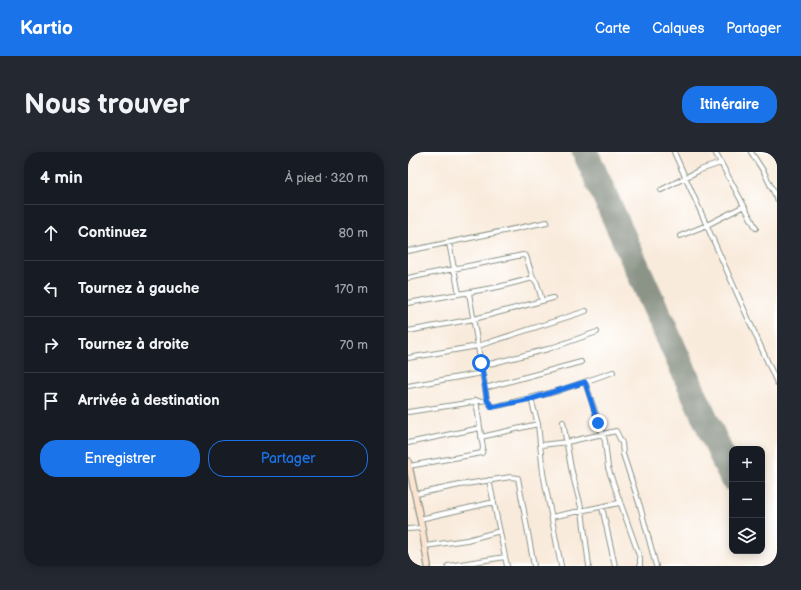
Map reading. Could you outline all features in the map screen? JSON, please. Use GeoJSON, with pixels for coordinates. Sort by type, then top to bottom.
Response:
{"type":"FeatureCollection","features":[{"type":"Feature","properties":{"kind":"main road"},"geometry":{"type":"LineString","coordinates":[[409,463],[410,479],[416,494],[428,566]]}},
{"type":"Feature","properties":{"kind":"street"},"geometry":{"type":"LineString","coordinates":[[674,152],[687,178],[777,383]]}},
{"type":"Feature","properties":{"kind":"street"},"geometry":{"type":"LineString","coordinates":[[715,152],[756,228]]}},
{"type":"Feature","properties":{"kind":"street"},"geometry":{"type":"LineString","coordinates":[[751,152],[764,172],[777,199]]}},
{"type":"Feature","properties":{"kind":"street"},"geometry":{"type":"LineString","coordinates":[[661,190],[700,170],[721,163]]}},
{"type":"Feature","properties":{"kind":"street"},"geometry":{"type":"LineString","coordinates":[[680,236],[707,225],[744,206]]}},
{"type":"Feature","properties":{"kind":"street"},"geometry":{"type":"LineString","coordinates":[[408,252],[547,222]]}},
{"type":"Feature","properties":{"kind":"street"},"geometry":{"type":"LineString","coordinates":[[449,243],[459,294]]}},
{"type":"Feature","properties":{"kind":"street"},"geometry":{"type":"LineString","coordinates":[[408,278],[523,255],[526,256],[542,300]]}},
{"type":"Feature","properties":{"kind":"street"},"geometry":{"type":"LineString","coordinates":[[408,303],[469,293],[533,278]]}},
{"type":"Feature","properties":{"kind":"street"},"geometry":{"type":"LineString","coordinates":[[469,293],[487,400],[492,407],[531,399],[613,372]]}},
{"type":"Feature","properties":{"kind":"street"},"geometry":{"type":"LineString","coordinates":[[408,331],[474,319],[553,298]]}},
{"type":"Feature","properties":{"kind":"street"},"geometry":{"type":"LineString","coordinates":[[408,358],[478,346],[586,311]]}},
{"type":"Feature","properties":{"kind":"street"},"geometry":{"type":"LineString","coordinates":[[482,366],[548,349],[597,332]]}},
{"type":"Feature","properties":{"kind":"street"},"geometry":{"type":"LineString","coordinates":[[485,388],[581,362]]}},
{"type":"Feature","properties":{"kind":"street"},"geometry":{"type":"LineString","coordinates":[[408,386],[482,373]]}},
{"type":"Feature","properties":{"kind":"street"},"geometry":{"type":"LineString","coordinates":[[585,382],[602,434],[607,454],[608,468],[619,503],[640,558],[640,566]]}},
{"type":"Feature","properties":{"kind":"street"},"geometry":{"type":"LineString","coordinates":[[531,399],[538,424],[543,473],[561,566]]}},
{"type":"Feature","properties":{"kind":"street"},"geometry":{"type":"LineString","coordinates":[[408,412],[440,408],[476,400],[487,400]]}},
{"type":"Feature","properties":{"kind":"street"},"geometry":{"type":"LineString","coordinates":[[409,463],[480,454],[483,451],[476,400]]}},
{"type":"Feature","properties":{"kind":"street"},"geometry":{"type":"LineString","coordinates":[[563,422],[582,511],[589,566]]}},
{"type":"Feature","properties":{"kind":"street"},"geometry":{"type":"LineString","coordinates":[[481,437],[538,424]]}},
{"type":"Feature","properties":{"kind":"street"},"geometry":{"type":"LineString","coordinates":[[408,443],[480,428]]}},
{"type":"Feature","properties":{"kind":"street"},"geometry":{"type":"LineString","coordinates":[[541,445],[567,442],[616,431],[618,433],[656,566]]}},
{"type":"Feature","properties":{"kind":"street"},"geometry":{"type":"LineString","coordinates":[[416,494],[489,480],[511,477],[518,478],[534,566]]}},
{"type":"Feature","properties":{"kind":"street"},"geometry":{"type":"LineString","coordinates":[[489,480],[507,566]]}},
{"type":"Feature","properties":{"kind":"street"},"geometry":{"type":"LineString","coordinates":[[420,519],[494,502]]}},
{"type":"Feature","properties":{"kind":"street"},"geometry":{"type":"LineString","coordinates":[[551,517],[619,503]]}},
{"type":"Feature","properties":{"kind":"street"},"geometry":{"type":"LineString","coordinates":[[602,507],[616,566]]}},
{"type":"Feature","properties":{"kind":"street"},"geometry":{"type":"LineString","coordinates":[[408,529],[422,528]]}},
{"type":"Feature","properties":{"kind":"street"},"geometry":{"type":"LineString","coordinates":[[425,546],[467,540],[500,531]]}},
{"type":"Feature","properties":{"kind":"street"},"geometry":{"type":"LineString","coordinates":[[448,566],[505,557]]}},
{"type":"Feature","properties":{"kind":"runway"},"geometry":{"type":"LineString","coordinates":[[585,152],[729,471]]}},
{"type":"Feature","properties":{"kind":"route"},"geometry":{"type":"LineString","coordinates":[[481,363],[487,400],[492,407],[531,399],[585,382],[598,423]]}}]}
